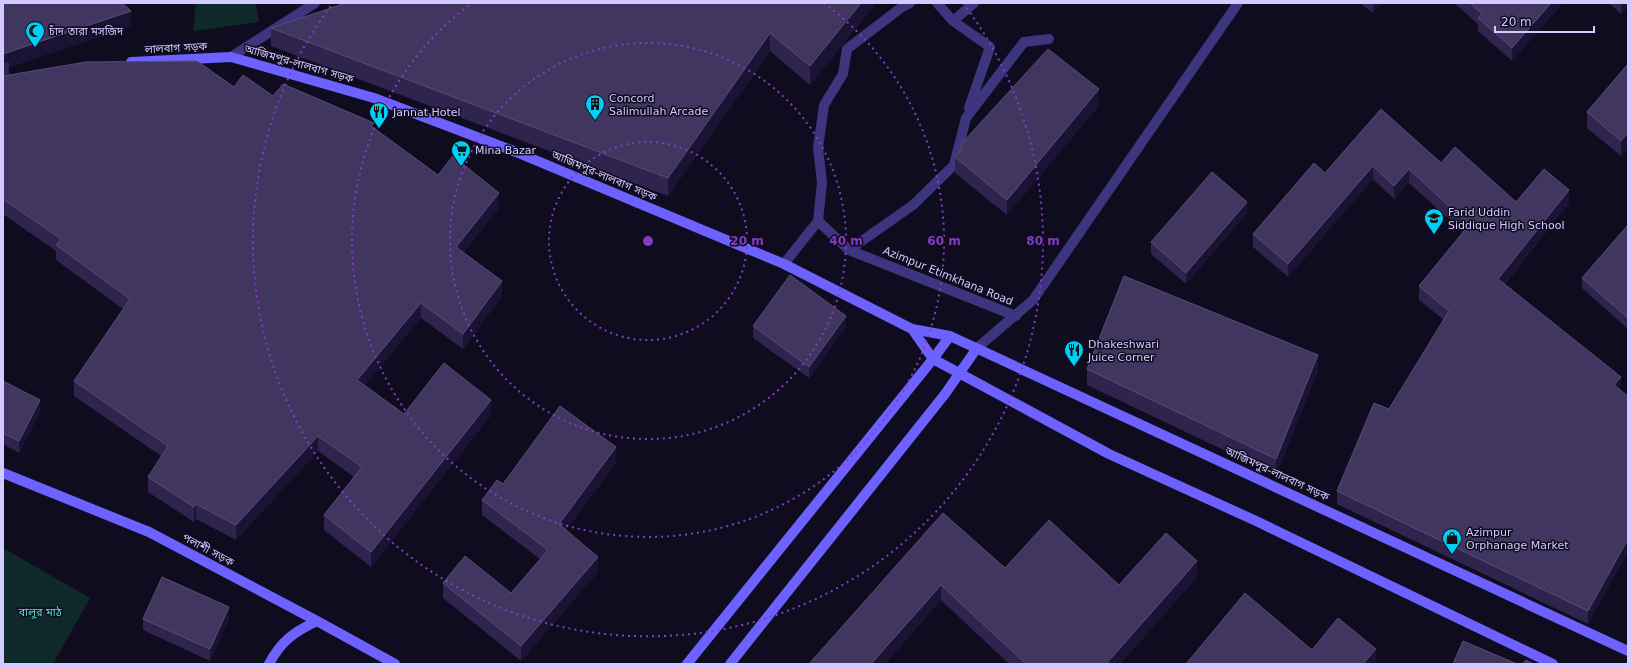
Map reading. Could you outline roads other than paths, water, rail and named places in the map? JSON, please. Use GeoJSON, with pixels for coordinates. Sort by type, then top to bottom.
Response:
{"type":"FeatureCollection","features":[{"type":"Feature","properties":{"kind":"main road","name":"লালবাগ সড়ক"},"geometry":{"type":"LineString","coordinates":[[123,63],[231,57]]}},
{"type":"Feature","properties":{"kind":"main road","name":"আজিমপুর-লালবাগ সড়ক"},"geometry":{"type":"LineString","coordinates":[[231,57],[374,98],[516,152],[784,264],[912,329],[950,336],[977,348],[1628,651]]}},
{"type":"Feature","properties":{"kind":"main road","name":"আজিমপুর-লালবাগ সড়ক"},"geometry":{"type":"LineString","coordinates":[[912,329],[933,359]]}},
{"type":"Feature","properties":{"kind":"main road"},"geometry":{"type":"LineString","coordinates":[[687,664],[950,336]]}},
{"type":"Feature","properties":{"kind":"main road"},"geometry":{"type":"LineString","coordinates":[[730,664],[959,375],[977,348]]}},
{"type":"Feature","properties":{"kind":"main road"},"geometry":{"type":"LineString","coordinates":[[933,359],[959,375],[1109,454],[1254,520],[1553,664]]}},
{"type":"Feature","properties":{"kind":"main road","name":"পলাশী সড়ক"},"geometry":{"type":"LineString","coordinates":[[3,473],[149,532],[395,664]]}},
{"type":"Feature","properties":{"kind":"main road"},"geometry":{"type":"LineString","coordinates":[[269,664],[275,652],[285,640],[301,628],[317,621]]}},
{"type":"Feature","properties":{"kind":"street"},"geometry":{"type":"LineString","coordinates":[[231,57],[315,3]]}},
{"type":"Feature","properties":{"kind":"street"},"geometry":{"type":"LineString","coordinates":[[784,264],[818,221],[822,182],[818,148],[824,105],[843,74],[847,49],[902,7],[910,3]]}},
{"type":"Feature","properties":{"kind":"street"},"geometry":{"type":"LineString","coordinates":[[937,3],[953,21],[974,3]]}},
{"type":"Feature","properties":{"kind":"street"},"geometry":{"type":"LineString","coordinates":[[977,348],[1033,300],[1238,3]]}},
{"type":"Feature","properties":{"kind":"street","name":"Azimpur Etimkhana Road"},"geometry":{"type":"LineString","coordinates":[[849,250],[913,205],[954,165],[966,118],[990,48],[953,21]]}},
{"type":"Feature","properties":{"kind":"street","name":"Azimpur Etimkhana Road"},"geometry":{"type":"LineString","coordinates":[[966,118],[1024,42],[1049,39]]}},
{"type":"Feature","properties":{"kind":"street","name":"Azimpur Etimkhana Road"},"geometry":{"type":"LineString","coordinates":[[818,221],[849,250],[1016,316]]}},
{"type":"Feature","properties":{"kind":"place","name":"চাঁদ তারা মসজিদ"},"geometry":{"type":"Point","coordinates":[35,48]}},
{"type":"Feature","properties":{"kind":"place","name":"Concord Salimullah Arcade"},"geometry":{"type":"Point","coordinates":[595,121]}},
{"type":"Feature","properties":{"kind":"place","name":"Jannat Hotel"},"geometry":{"type":"Point","coordinates":[379,129]}},
{"type":"Feature","properties":{"kind":"place","name":"Mina Bazar"},"geometry":{"type":"Point","coordinates":[461,167]}},
{"type":"Feature","properties":{"kind":"place","name":"Farid Uddin Siddique High School"},"geometry":{"type":"Point","coordinates":[1434,235]}},
{"type":"Feature","properties":{"kind":"place","name":"Dhakeshwari Juice Corner"},"geometry":{"type":"Point","coordinates":[1074,367]}},
{"type":"Feature","properties":{"kind":"place","name":"Azimpur Orphanage Market"},"geometry":{"type":"Point","coordinates":[1452,555]}},
{"type":"Feature","properties":{"kind":"park label","name":"বালুর মাঠ"},"geometry":{"type":"Point","coordinates":[40,612]}}]}
